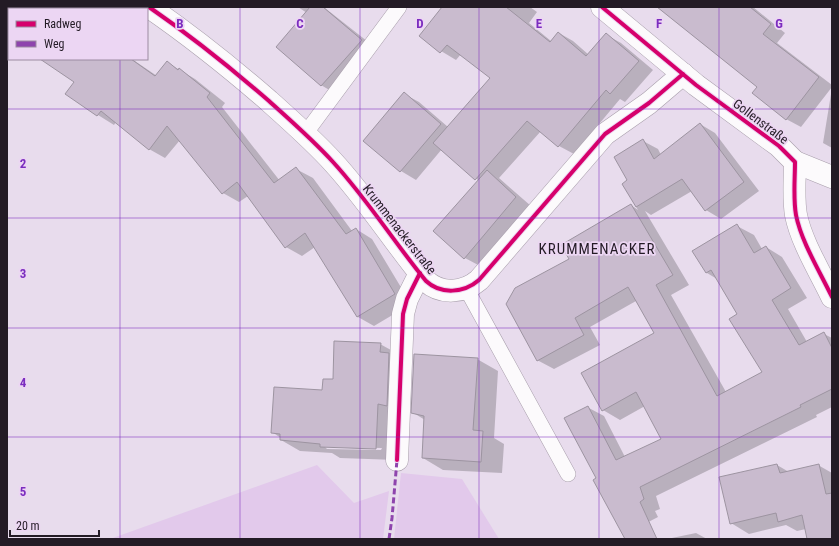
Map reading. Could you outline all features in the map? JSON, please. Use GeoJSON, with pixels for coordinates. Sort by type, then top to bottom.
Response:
{"type":"FeatureCollection","features":[{"type":"Feature","properties":{"kind":"street","name":"Krummenackerstraße"},"geometry":{"type":"LineString","coordinates":[[150,7],[232,70],[305,134],[332,161],[360,193],[420,273],[430,284],[439,289],[455,291],[476,284],[605,134],[650,103],[683,74]]}},
{"type":"Feature","properties":{"kind":"street","name":"Gollenstraße"},"geometry":{"type":"LineString","coordinates":[[602,7],[683,74],[772,140],[795,162]]}},
{"type":"Feature","properties":{"kind":"street"},"geometry":{"type":"LineString","coordinates":[[832,177],[795,162],[795,209],[797,221],[803,237],[832,297]]}},
{"type":"Feature","properties":{"kind":"street"},"geometry":{"type":"LineString","coordinates":[[397,460],[402,314],[406,299],[420,273]]}},
{"type":"Feature","properties":{"kind":"lane"},"geometry":{"type":"LineString","coordinates":[[305,134],[399,7]]}},
{"type":"Feature","properties":{"kind":"lane"},"geometry":{"type":"LineString","coordinates":[[466,288],[568,474]]}},
{"type":"Feature","properties":{"kind":"shaded area"},"geometry":{"type":"Polygon","coordinates":[[[317,465],[354,503],[389,491],[383,539],[110,539],[317,465]]]}},
{"type":"Feature","properties":{"kind":"shaded area"},"geometry":{"type":"Polygon","coordinates":[[[401,473],[462,479],[499,539],[394,539],[401,473]]]}},
{"type":"Feature","properties":{"kind":"building"},"geometry":{"type":"Polygon","coordinates":[[[310,7],[323,7],[362,40],[321,86],[276,47],[310,7]]]}},
{"type":"Feature","properties":{"kind":"building"},"geometry":{"type":"Polygon","coordinates":[[[442,7],[506,7],[550,42],[558,32],[586,56],[606,33],[639,61],[610,94],[606,90],[558,147],[527,121],[475,180],[433,143],[490,78],[447,45],[440,53],[419,36],[442,7]]]}},
{"type":"Feature","properties":{"kind":"building"},"geometry":{"type":"Polygon","coordinates":[[[657,7],[750,7],[771,24],[763,34],[819,77],[786,120],[752,93],[757,87],[657,7]]]}},
{"type":"Feature","properties":{"kind":"building"},"geometry":{"type":"Polygon","coordinates":[[[41,60],[132,60],[155,76],[167,61],[178,70],[179,68],[210,93],[207,97],[274,183],[296,167],[346,234],[356,228],[395,294],[357,317],[305,233],[285,248],[237,182],[222,194],[167,126],[149,150],[101,111],[97,116],[65,94],[74,82],[41,60]]]}},
{"type":"Feature","properties":{"kind":"building"},"geometry":{"type":"Polygon","coordinates":[[[404,92],[441,124],[400,172],[363,141],[404,92]]]}},
{"type":"Feature","properties":{"kind":"building"},"geometry":{"type":"Polygon","coordinates":[[[700,123],[744,182],[705,211],[682,179],[636,207],[622,184],[627,180],[614,157],[643,139],[654,159],[700,123]]]}},
{"type":"Feature","properties":{"kind":"building"},"geometry":{"type":"Polygon","coordinates":[[[487,170],[516,197],[464,259],[433,231],[487,170]]]}},
{"type":"Feature","properties":{"kind":"building"},"geometry":{"type":"Polygon","coordinates":[[[631,204],[673,275],[656,285],[717,396],[762,372],[729,319],[737,314],[711,270],[706,273],[692,251],[737,224],[754,253],[766,246],[791,288],[772,300],[799,345],[824,332],[832,348],[832,389],[800,405],[801,407],[640,487],[644,499],[640,502],[657,539],[625,539],[593,480],[596,478],[564,418],[588,406],[616,460],[661,439],[636,392],[602,411],[581,373],[654,333],[628,287],[575,318],[584,335],[537,361],[506,304],[515,288],[569,259],[561,245],[631,204]]]}},
{"type":"Feature","properties":{"kind":"building"},"geometry":{"type":"Polygon","coordinates":[[[334,341],[381,343],[380,352],[389,353],[387,406],[378,404],[376,449],[320,447],[320,444],[280,440],[280,434],[271,433],[274,387],[322,390],[323,379],[333,379],[334,341]]]}},
{"type":"Feature","properties":{"kind":"building"},"geometry":{"type":"Polygon","coordinates":[[[414,354],[478,358],[473,430],[483,431],[481,462],[422,458],[424,416],[411,413],[414,354]]]}},
{"type":"Feature","properties":{"kind":"building"},"geometry":{"type":"Polygon","coordinates":[[[777,464],[780,473],[819,464],[826,494],[832,493],[832,539],[807,539],[802,515],[778,522],[776,513],[730,524],[719,477],[777,464]]]}},
{"type":"Feature","properties":{"kind":"marked path"},"geometry":{"type":"LineString","coordinates":[[389,539],[397,460]]}},
{"type":"Feature","properties":{"kind":"cycle path"},"geometry":{"type":"LineString","coordinates":[[149,7],[225,64],[310,138],[345,176],[426,281],[438,289],[452,291],[466,288],[479,280],[605,134],[649,103],[683,74]]}},
{"type":"Feature","properties":{"kind":"cycle path"},"geometry":{"type":"LineString","coordinates":[[602,7],[696,85],[779,146],[795,162],[794,188],[798,225],[806,246],[832,297]]}},
{"type":"Feature","properties":{"kind":"cycle path"},"geometry":{"type":"LineString","coordinates":[[397,460],[403,314],[407,299],[420,273]]}},
{"type":"Feature","properties":{"kind":"district","name":"KRUMMENACKER"},"geometry":{"type":"Point","coordinates":[597,249]}}]}
